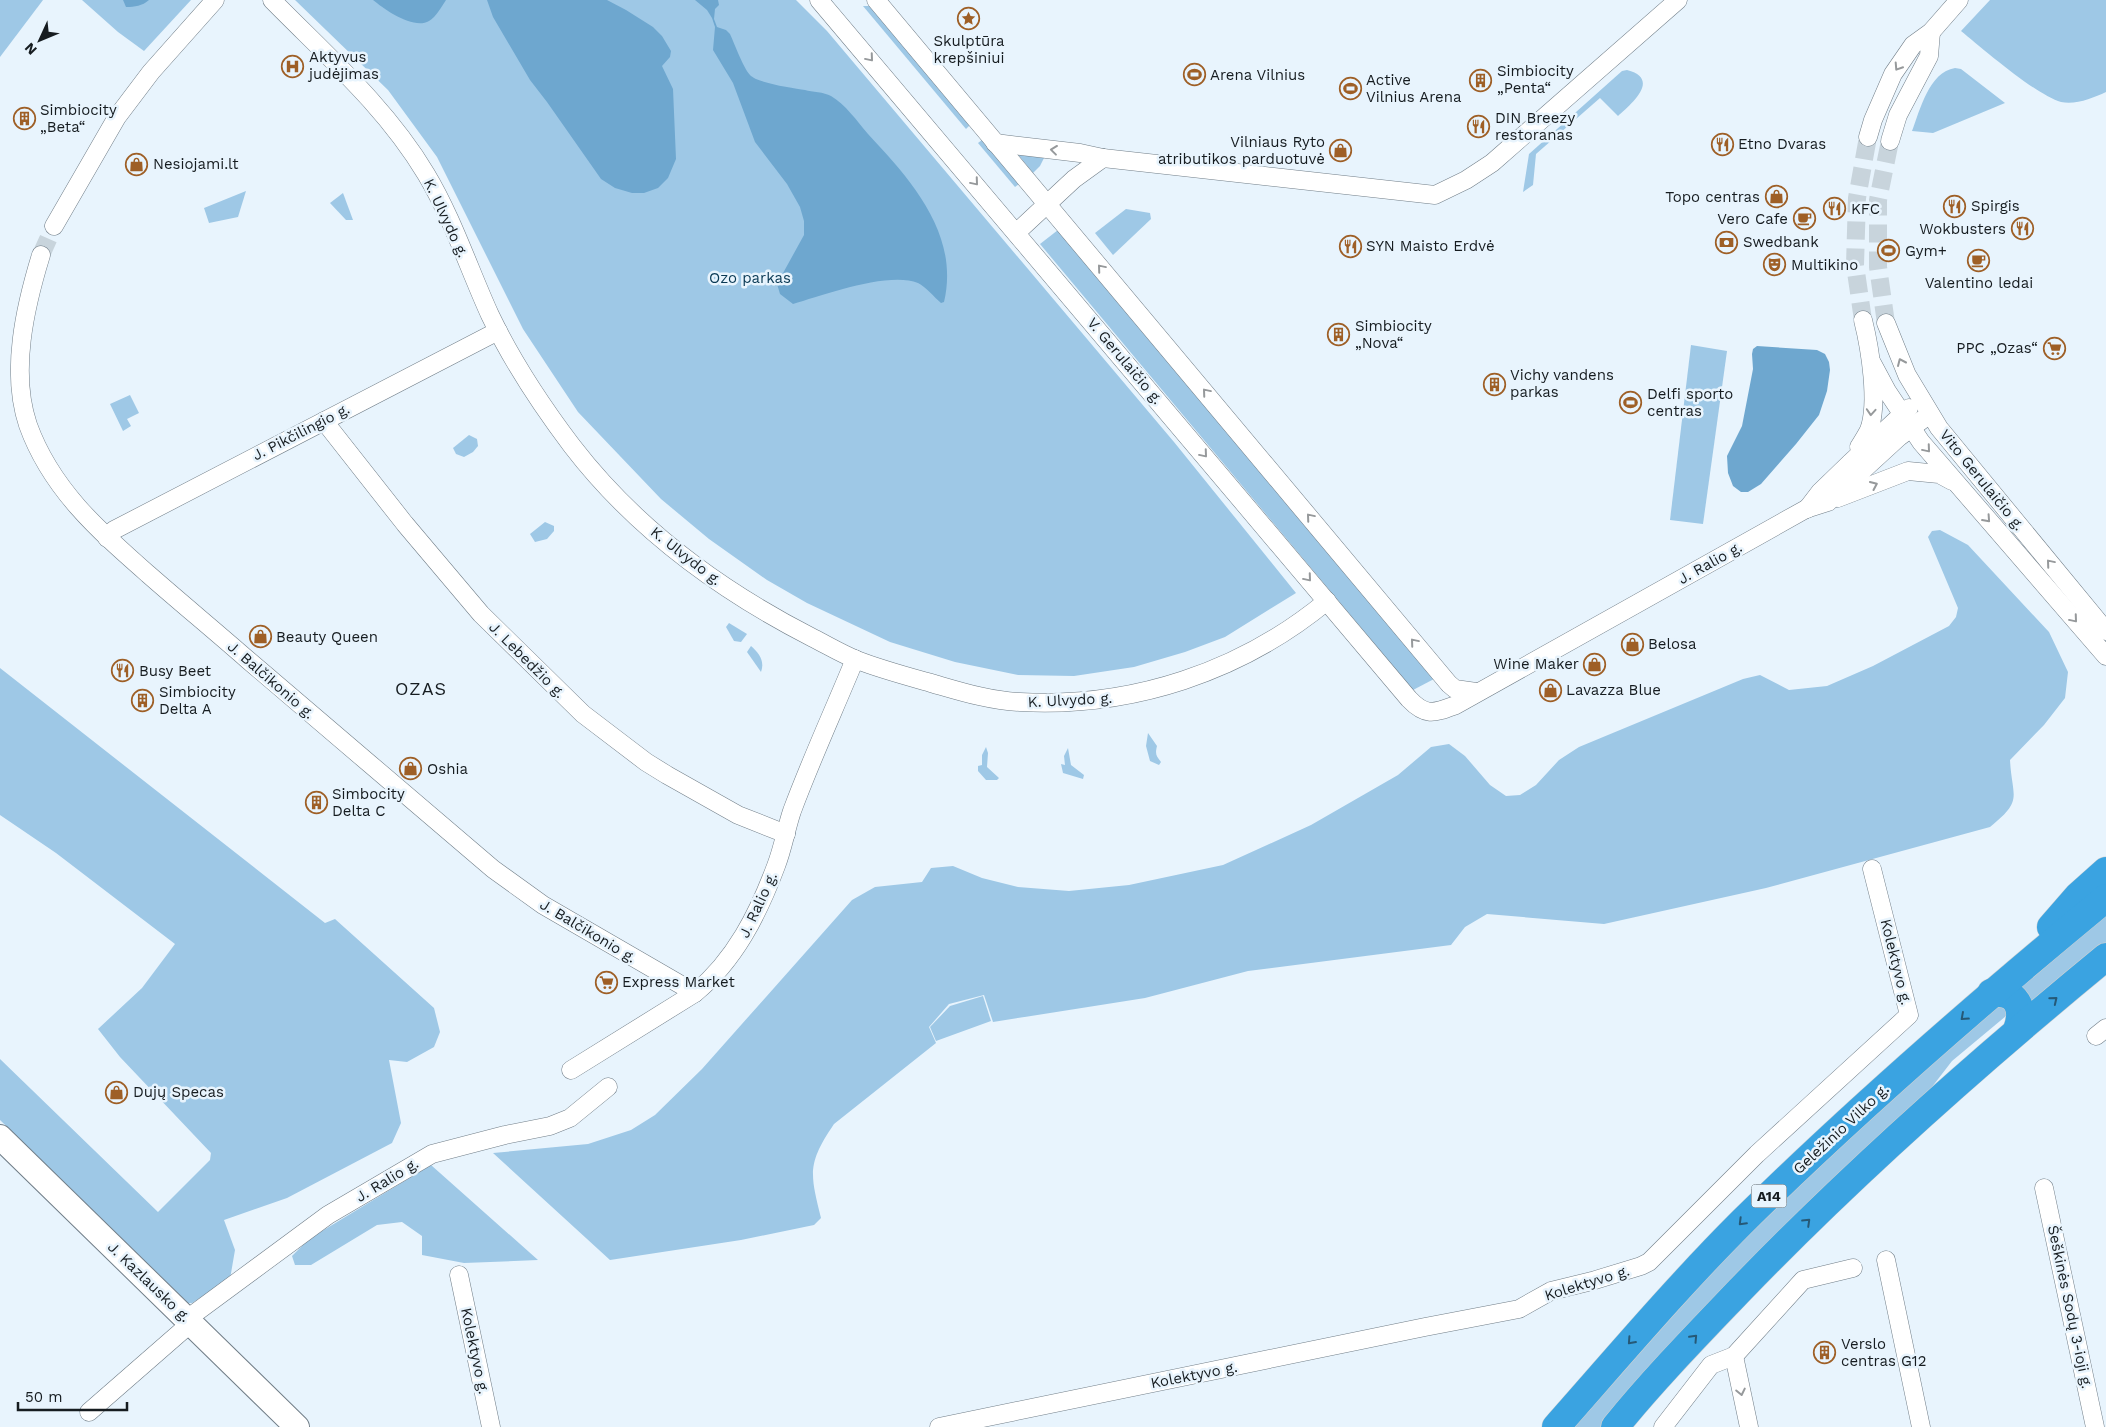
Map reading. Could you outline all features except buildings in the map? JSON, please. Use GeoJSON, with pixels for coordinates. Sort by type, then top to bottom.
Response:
{"type":"FeatureCollection","features":[{"type":"Feature","properties":{"kind":"highway"},"geometry":{"type":"LineString","coordinates":[[2016,1030],[2021,1019],[2016,1001],[1996,989],[2078,896],[2106,871]]}},
{"type":"Feature","properties":{"kind":"highway","name":"Geležinio Vilko g."},"geometry":{"type":"LineString","coordinates":[[1556,1427],[1680,1287],[1742,1223],[1847,1122],[1996,989],[2106,898]]}},
{"type":"Feature","properties":{"kind":"highway"},"geometry":{"type":"LineString","coordinates":[[1614,1427],[1643,1392],[1801,1227],[1900,1133],[2016,1030],[2106,957]]}},
{"type":"Feature","properties":{"kind":"street"},"geometry":{"type":"LineString","coordinates":[[54,226],[117,117],[151,72],[215,0]]}},
{"type":"Feature","properties":{"kind":"street","name":"K. Ulvydo g."},"geometry":{"type":"LineString","coordinates":[[272,0],[369,98],[408,147],[426,174],[444,207],[498,331],[539,401],[573,448],[609,489],[667,543],[716,581],[778,620],[855,659],[965,693],[1016,702],[1065,703],[1121,697],[1163,687],[1211,672],[1262,647],[1327,602]]}},
{"type":"Feature","properties":{"kind":"street","name":"V. Gerulaičio g."},"geometry":{"type":"LineString","coordinates":[[819,0],[1017,232],[1409,699],[1417,708],[1427,712],[1436,712]]}},
{"type":"Feature","properties":{"kind":"street"},"geometry":{"type":"LineString","coordinates":[[876,0],[1449,684],[1455,688],[1476,692]]}},
{"type":"Feature","properties":{"kind":"street"},"geometry":{"type":"LineString","coordinates":[[995,143],[1080,153],[1103,158],[1435,195],[1466,180],[1492,163],[1678,0]]}},
{"type":"Feature","properties":{"kind":"street"},"geometry":{"type":"LineString","coordinates":[[1868,137],[1873,120],[1894,74],[1913,44],[1931,32],[1959,0]]}},
{"type":"Feature","properties":{"kind":"street"},"geometry":{"type":"LineString","coordinates":[[1890,141],[1898,116],[1929,56],[1931,32]]}},
{"type":"Feature","properties":{"kind":"street"},"geometry":{"type":"LineString","coordinates":[[1017,232],[1048,206],[1074,179],[1103,158]]}},
{"type":"Feature","properties":{"kind":"street","name":"J. Balčikonio g."},"geometry":{"type":"LineString","coordinates":[[41,255],[28,302],[20,387],[28,424],[53,476],[67,496],[107,538],[493,869],[551,910],[695,993]]}},
{"type":"Feature","properties":{"kind":"street"},"geometry":{"type":"LineString","coordinates":[[1850,463],[1869,430],[1872,417],[1872,363],[1863,320]]}},
{"type":"Feature","properties":{"kind":"street","name":"Vito Gerulaičio g."},"geometry":{"type":"LineString","coordinates":[[1886,323],[1907,375],[1926,407],[1974,472],[2106,631]]}},
{"type":"Feature","properties":{"kind":"street","name":"J. Pikčilingio g."},"geometry":{"type":"LineString","coordinates":[[107,538],[114,530],[498,331]]}},
{"type":"Feature","properties":{"kind":"street","name":"Vito Gerulaičio g."},"geometry":{"type":"LineString","coordinates":[[1872,363],[1906,421],[1955,482],[2106,656]]}},
{"type":"Feature","properties":{"kind":"street","name":"J. Ralio g."},"geometry":{"type":"LineString","coordinates":[[1476,692],[1806,510],[1828,502],[1906,421],[1926,407]]}},
{"type":"Feature","properties":{"kind":"street","name":"J. Lebedžio g."},"geometry":{"type":"LineString","coordinates":[[324,421],[405,524],[481,614],[509,644],[583,714],[608,735],[660,770],[738,815],[786,834]]}},
{"type":"Feature","properties":{"kind":"street"},"geometry":{"type":"LineString","coordinates":[[1806,510],[1820,492],[1850,463],[1906,421]]}},
{"type":"Feature","properties":{"kind":"street"},"geometry":{"type":"LineString","coordinates":[[1828,502],[1908,471],[1939,474],[1955,482]]}},
{"type":"Feature","properties":{"kind":"street","name":"J. Ralio g."},"geometry":{"type":"LineString","coordinates":[[571,1070],[695,993],[709,982],[726,963],[747,932],[776,865],[792,812],[855,659]]}},
{"type":"Feature","properties":{"kind":"street"},"geometry":{"type":"LineString","coordinates":[[1436,712],[1448,694],[1449,684]]}},
{"type":"Feature","properties":{"kind":"street"},"geometry":{"type":"LineString","coordinates":[[1436,712],[1456,705],[1476,692]]}},
{"type":"Feature","properties":{"kind":"street","name":"Kolektyvo g."},"geometry":{"type":"LineString","coordinates":[[938,1427],[1417,1328],[1519,1309],[1551,1291],[1592,1281],[1649,1262],[1757,1154],[1909,1015],[1872,869]]}},
{"type":"Feature","properties":{"kind":"street","name":"J. Ralio g."},"geometry":{"type":"LineString","coordinates":[[89,1412],[189,1321],[328,1215],[432,1154],[505,1135],[550,1126],[570,1118],[608,1087]]}},
{"type":"Feature","properties":{"kind":"street","name":"J. Kazlausko g."},"geometry":{"type":"LineString","coordinates":[[0,1137],[297,1427]]}},
{"type":"Feature","properties":{"kind":"street","name":"Šeškinės Sodų 3-ioji g."},"geometry":{"type":"LineString","coordinates":[[2044,1188],[2095,1427]]}},
{"type":"Feature","properties":{"kind":"street"},"geometry":{"type":"LineString","coordinates":[[1886,1260],[1921,1427]]}},
{"type":"Feature","properties":{"kind":"street"},"geometry":{"type":"LineString","coordinates":[[1663,1427],[1711,1365],[1734,1356],[1803,1280],[1853,1268]]}},
{"type":"Feature","properties":{"kind":"street","name":"Kolektyvo g."},"geometry":{"type":"LineString","coordinates":[[459,1274],[491,1427]]}},
{"type":"Feature","properties":{"kind":"street"},"geometry":{"type":"LineString","coordinates":[[1734,1356],[1749,1427]]}},
{"type":"Feature","properties":{"kind":"green space"},"geometry":{"type":"Polygon","coordinates":[[[0,0],[43,0],[0,57],[0,0]]]}},
{"type":"Feature","properties":{"kind":"green space"},"geometry":{"type":"Polygon","coordinates":[[[82,0],[191,0],[144,51],[118,32],[82,0]]]}},
{"type":"Feature","properties":{"kind":"green space","name":"Ozo parkas"},"geometry":{"type":"Polygon","coordinates":[[[295,0],[796,0],[827,31],[1174,442],[1296,593],[1225,637],[1185,652],[1134,667],[1074,676],[1018,675],[955,662],[890,642],[807,603],[767,580],[709,539],[661,499],[578,412],[523,329],[437,157],[388,90],[295,0]]]}},
{"type":"Feature","properties":{"kind":"green space"},"geometry":{"type":"Polygon","coordinates":[[[1990,0],[2106,0],[2106,92],[2078,102],[2061,102],[2050,98],[1996,60],[1961,31],[1990,0]]]}},
{"type":"Feature","properties":{"kind":"green space"},"geometry":{"type":"Polygon","coordinates":[[[863,6],[870,6],[970,125],[966,129],[863,6]]]}},
{"type":"Feature","properties":{"kind":"green space"},"geometry":{"type":"Polygon","coordinates":[[[1955,68],[1961,69],[2005,103],[1933,133],[1912,131],[1922,103],[1932,84],[1946,71],[1955,68]]]}},
{"type":"Feature","properties":{"kind":"green space"},"geometry":{"type":"Polygon","coordinates":[[[1627,70],[1637,74],[1642,79],[1643,86],[1635,99],[1618,116],[1600,98],[1536,154],[1533,185],[1523,192],[1529,154],[1622,71],[1627,70]]]}},
{"type":"Feature","properties":{"kind":"green space"},"geometry":{"type":"Polygon","coordinates":[[[982,140],[1019,184],[1015,187],[978,143],[982,140]]]}},
{"type":"Feature","properties":{"kind":"green space"},"geometry":{"type":"Polygon","coordinates":[[[1016,152],[1044,158],[1040,166],[1033,173],[1016,152]]]}},
{"type":"Feature","properties":{"kind":"green space"},"geometry":{"type":"Polygon","coordinates":[[[246,191],[238,217],[209,223],[204,208],[246,191]]]}},
{"type":"Feature","properties":{"kind":"green space"},"geometry":{"type":"Polygon","coordinates":[[[343,193],[353,220],[346,220],[330,203],[343,193]]]}},
{"type":"Feature","properties":{"kind":"green space"},"geometry":{"type":"Polygon","coordinates":[[[1126,209],[1150,213],[1151,219],[1113,255],[1095,233],[1126,209]]]}},
{"type":"Feature","properties":{"kind":"green space"},"geometry":{"type":"Polygon","coordinates":[[[1058,230],[1434,679],[1413,690],[1040,244],[1058,230]]]}},
{"type":"Feature","properties":{"kind":"green space"},"geometry":{"type":"Polygon","coordinates":[[[1691,345],[1727,351],[1703,524],[1670,520],[1691,345]]]}},
{"type":"Feature","properties":{"kind":"green space"},"geometry":{"type":"Polygon","coordinates":[[[130,395],[139,413],[127,419],[131,426],[123,431],[110,404],[130,395]]]}},
{"type":"Feature","properties":{"kind":"green space"},"geometry":{"type":"Polygon","coordinates":[[[469,435],[477,439],[478,446],[473,452],[464,457],[456,454],[453,448],[469,435]]]}},
{"type":"Feature","properties":{"kind":"green space"},"geometry":{"type":"Polygon","coordinates":[[[545,522],[554,526],[554,531],[547,539],[535,542],[530,534],[545,522]]]}},
{"type":"Feature","properties":{"kind":"green space"},"geometry":{"type":"Polygon","coordinates":[[[1940,530],[1968,545],[2049,632],[2068,672],[2065,698],[2044,725],[2010,760],[2014,798],[2008,810],[1990,827],[1766,888],[1604,924],[1487,914],[1465,927],[1451,945],[1248,971],[1145,998],[993,1022],[984,995],[949,1004],[929,1027],[936,1043],[834,1124],[825,1138],[815,1159],[813,1169],[813,1179],[821,1218],[814,1225],[741,1240],[610,1260],[493,1153],[588,1144],[631,1130],[655,1115],[702,1069],[852,900],[875,887],[922,882],[931,868],[953,866],[982,878],[1018,887],[1069,891],[1129,885],[1223,865],[1311,825],[1398,775],[1431,747],[1449,744],[1465,756],[1490,785],[1506,796],[1520,795],[1536,785],[1559,760],[1579,747],[1743,679],[1760,675],[1789,690],[1827,686],[1873,666],[1949,626],[1956,617],[1958,608],[1928,537],[1932,531],[1940,530]]]}},
{"type":"Feature","properties":{"kind":"green space"},"geometry":{"type":"Polygon","coordinates":[[[729,623],[747,634],[741,642],[734,641],[726,627],[729,623]]]}},
{"type":"Feature","properties":{"kind":"green space"},"geometry":{"type":"Polygon","coordinates":[[[751,646],[760,658],[762,664],[761,672],[747,652],[751,646]]]}},
{"type":"Feature","properties":{"kind":"green space"},"geometry":{"type":"Polygon","coordinates":[[[0,668],[325,923],[335,919],[434,1008],[440,1032],[434,1047],[407,1062],[389,1060],[401,1123],[392,1143],[287,1198],[224,1220],[235,1250],[230,1279],[192,1303],[188,1303],[0,1120],[0,1059],[158,1212],[210,1160],[211,1153],[120,1057],[98,1029],[142,988],[175,944],[56,853],[0,815],[0,668]]]}},
{"type":"Feature","properties":{"kind":"green space"},"geometry":{"type":"Polygon","coordinates":[[[1148,733],[1157,746],[1156,755],[1161,762],[1159,765],[1150,761],[1146,746],[1148,733]]]}},
{"type":"Feature","properties":{"kind":"green space"},"geometry":{"type":"Polygon","coordinates":[[[986,747],[988,753],[987,767],[999,778],[997,780],[986,780],[978,771],[978,766],[982,765],[982,755],[986,747]]]}},
{"type":"Feature","properties":{"kind":"green space"},"geometry":{"type":"Polygon","coordinates":[[[1068,748],[1071,765],[1084,775],[1083,779],[1063,773],[1061,764],[1065,765],[1064,756],[1068,748]]]}},
{"type":"Feature","properties":{"kind":"green space"},"geometry":{"type":"Polygon","coordinates":[[[2106,913],[2106,944],[2033,1000],[2028,1001],[2020,988],[2023,982],[2106,913]]]}},
{"type":"Feature","properties":{"kind":"green space"},"geometry":{"type":"Polygon","coordinates":[[[983,996],[991,1021],[936,1041],[930,1027],[950,1006],[983,996]]]}},
{"type":"Feature","properties":{"kind":"green space"},"geometry":{"type":"Polygon","coordinates":[[[1999,1004],[2007,1011],[2006,1016],[1952,1061],[1925,1096],[1643,1379],[1601,1427],[1569,1427],[1643,1341],[1833,1147],[1999,1004]]]}},
{"type":"Feature","properties":{"kind":"green space"},"geometry":{"type":"Polygon","coordinates":[[[431,1165],[538,1260],[464,1263],[422,1255],[422,1236],[402,1222],[377,1225],[311,1265],[295,1265],[292,1256],[309,1239],[431,1165]]]}},
{"type":"Feature","properties":{"kind":"shaded area"},"geometry":{"type":"Polygon","coordinates":[[[123,0],[149,0],[138,6],[126,7],[123,0]]]}},
{"type":"Feature","properties":{"kind":"shaded area"},"geometry":{"type":"Polygon","coordinates":[[[373,0],[446,0],[429,21],[416,23],[400,18],[373,0]]]}},
{"type":"Feature","properties":{"kind":"shaded area"},"geometry":{"type":"Polygon","coordinates":[[[487,0],[607,0],[653,27],[662,36],[671,51],[670,57],[662,66],[673,89],[676,159],[668,178],[658,188],[644,193],[632,193],[615,188],[601,179],[530,80],[493,17],[487,0]]]}},
{"type":"Feature","properties":{"kind":"shaded area"},"geometry":{"type":"Polygon","coordinates":[[[695,0],[718,0],[719,5],[715,9],[714,19],[717,27],[726,30],[730,34],[750,75],[767,83],[822,93],[836,99],[900,170],[915,189],[938,231],[945,254],[947,277],[944,302],[941,303],[918,283],[906,280],[874,282],[838,290],[793,304],[780,294],[777,284],[804,235],[804,221],[800,207],[787,184],[755,142],[733,83],[713,50],[715,27],[712,18],[707,10],[695,0]]]}},
{"type":"Feature","properties":{"kind":"shaded area"},"geometry":{"type":"Polygon","coordinates":[[[1757,346],[1817,350],[1825,354],[1830,370],[1827,391],[1819,415],[1761,484],[1748,492],[1741,492],[1733,486],[1728,473],[1727,456],[1742,426],[1753,369],[1752,354],[1753,349],[1757,346]]]}},
{"type":"Feature","properties":{"kind":"tunnel"},"geometry":{"type":"LineString","coordinates":[[1863,320],[1855,265],[1857,198],[1868,137]]}},
{"type":"Feature","properties":{"kind":"tunnel"},"geometry":{"type":"LineString","coordinates":[[1886,323],[1878,267],[1878,200],[1890,141]]}},
{"type":"Feature","properties":{"kind":"tunnel"},"geometry":{"type":"LineString","coordinates":[[41,255],[54,226]]}},
{"type":"Feature","properties":{"kind":"place","name":"Skulptūra krepšiniui"},"geometry":{"type":"Point","coordinates":[969,18]}},
{"type":"Feature","properties":{"kind":"place","name":"Aktyvus judėjimas"},"geometry":{"type":"Point","coordinates":[293,66]}},
{"type":"Feature","properties":{"kind":"place","name":"Arena Vilnius"},"geometry":{"type":"Point","coordinates":[1194,75]}},
{"type":"Feature","properties":{"kind":"place","name":"Simbiocity „Penta“"},"geometry":{"type":"Point","coordinates":[1481,80]}},
{"type":"Feature","properties":{"kind":"place","name":"Active Vilnius Arena"},"geometry":{"type":"Point","coordinates":[1350,89]}},
{"type":"Feature","properties":{"kind":"place","name":"Simbiocity „Beta“"},"geometry":{"type":"Point","coordinates":[24,119]}},
{"type":"Feature","properties":{"kind":"place","name":"DIN Breezy restoranas"},"geometry":{"type":"Point","coordinates":[1479,127]}},
{"type":"Feature","properties":{"kind":"place","name":"Etno Dvaras"},"geometry":{"type":"Point","coordinates":[1722,144]}},
{"type":"Feature","properties":{"kind":"place","name":"Vilniaus Ryto atributikos parduotuvė"},"geometry":{"type":"Point","coordinates":[1341,151]}},
{"type":"Feature","properties":{"kind":"place","name":"Nesiojami.lt"},"geometry":{"type":"Point","coordinates":[137,164]}},
{"type":"Feature","properties":{"kind":"place","name":"Topo centras"},"geometry":{"type":"Point","coordinates":[1776,197]}},
{"type":"Feature","properties":{"kind":"place","name":"Spirgis"},"geometry":{"type":"Point","coordinates":[1955,206]}},
{"type":"Feature","properties":{"kind":"place","name":"KFC"},"geometry":{"type":"Point","coordinates":[1835,209]}},
{"type":"Feature","properties":{"kind":"place","name":"Vero Cafe"},"geometry":{"type":"Point","coordinates":[1804,219]}},
{"type":"Feature","properties":{"kind":"place","name":"Wokbusters"},"geometry":{"type":"Point","coordinates":[2022,229]}},
{"type":"Feature","properties":{"kind":"place","name":"Swedbank"},"geometry":{"type":"Point","coordinates":[1727,242]}},
{"type":"Feature","properties":{"kind":"place","name":"SYN Maisto Erdvė"},"geometry":{"type":"Point","coordinates":[1350,246]}},
{"type":"Feature","properties":{"kind":"place","name":"Gym+"},"geometry":{"type":"Point","coordinates":[1889,251]}},
{"type":"Feature","properties":{"kind":"place","name":"Valentino ledai"},"geometry":{"type":"Point","coordinates":[1979,260]}},
{"type":"Feature","properties":{"kind":"place","name":"Multikino"},"geometry":{"type":"Point","coordinates":[1775,265]}},
{"type":"Feature","properties":{"kind":"place","name":"Simbiocity „Nova“"},"geometry":{"type":"Point","coordinates":[1339,335]}},
{"type":"Feature","properties":{"kind":"place","name":"PPC „Ozas“"},"geometry":{"type":"Point","coordinates":[2054,348]}},
{"type":"Feature","properties":{"kind":"place","name":"Vichy vandens parkas"},"geometry":{"type":"Point","coordinates":[1494,384]}},
{"type":"Feature","properties":{"kind":"place","name":"Delfi sporto centras"},"geometry":{"type":"Point","coordinates":[1631,403]}},
{"type":"Feature","properties":{"kind":"place","name":"Beauty Queen"},"geometry":{"type":"Point","coordinates":[260,637]}},
{"type":"Feature","properties":{"kind":"place","name":"Belosa"},"geometry":{"type":"Point","coordinates":[1632,644]}},
{"type":"Feature","properties":{"kind":"place","name":"Wine Maker"},"geometry":{"type":"Point","coordinates":[1595,664]}},
{"type":"Feature","properties":{"kind":"place","name":"Busy Beet"},"geometry":{"type":"Point","coordinates":[123,671]}},
{"type":"Feature","properties":{"kind":"place","name":"Lavazza Blue"},"geometry":{"type":"Point","coordinates":[1550,690]}},
{"type":"Feature","properties":{"kind":"place","name":"Simbiocity Delta A"},"geometry":{"type":"Point","coordinates":[143,701]}},
{"type":"Feature","properties":{"kind":"place","name":"Oshia"},"geometry":{"type":"Point","coordinates":[411,769]}},
{"type":"Feature","properties":{"kind":"place","name":"Simbocity Delta C"},"geometry":{"type":"Point","coordinates":[316,803]}},
{"type":"Feature","properties":{"kind":"place","name":"Express Market"},"geometry":{"type":"Point","coordinates":[606,982]}},
{"type":"Feature","properties":{"kind":"place","name":"Dujų Specas"},"geometry":{"type":"Point","coordinates":[117,1092]}},
{"type":"Feature","properties":{"kind":"place","name":"Verslo centras G12"},"geometry":{"type":"Point","coordinates":[1825,1353]}},
{"type":"Feature","properties":{"kind":"district","name":"OZAS"},"geometry":{"type":"Point","coordinates":[421,688]}}]}
